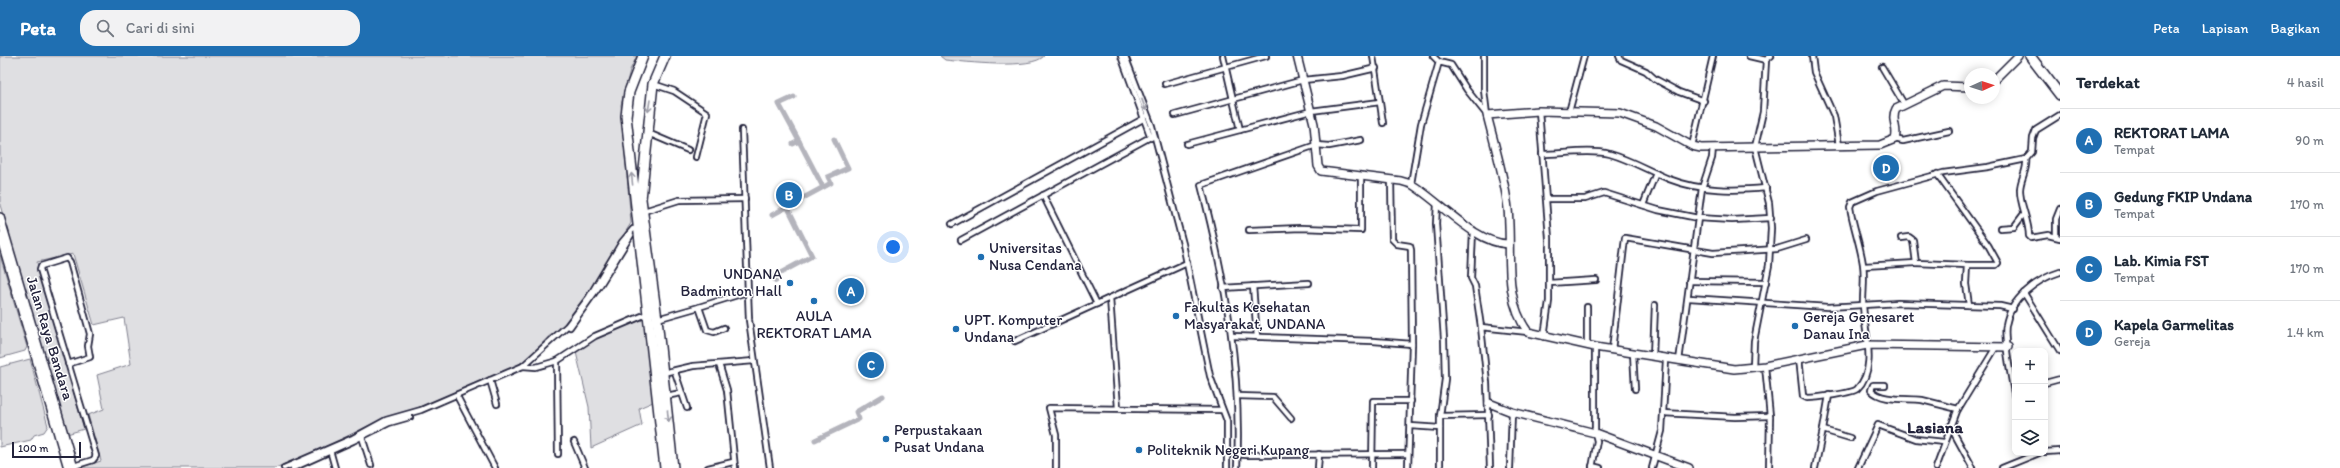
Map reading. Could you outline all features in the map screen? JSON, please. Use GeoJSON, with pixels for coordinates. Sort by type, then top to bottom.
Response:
{"type":"FeatureCollection","features":[{"type":"Feature","properties":{"kind":"highway"},"geometry":{"type":"LineString","coordinates":[[643,56],[627,103],[629,144],[637,228],[649,313],[665,468]]}},
{"type":"Feature","properties":{"kind":"highway"},"geometry":{"type":"LineString","coordinates":[[665,56],[653,84],[646,132],[641,184],[642,212],[657,319],[673,468]]}},
{"type":"Feature","properties":{"kind":"highway"},"geometry":{"type":"LineString","coordinates":[[2030,56],[2060,95]]}},
{"type":"Feature","properties":{"kind":"highway"},"geometry":{"type":"LineString","coordinates":[[629,144],[645,144]]}},
{"type":"Feature","properties":{"kind":"street"},"geometry":{"type":"LineString","coordinates":[[1121,56],[1143,119],[1152,136]]}},
{"type":"Feature","properties":{"kind":"street"},"geometry":{"type":"LineString","coordinates":[[1125,56],[1155,145],[1187,263],[1210,376],[1228,425],[1227,468]]}},
{"type":"Feature","properties":{"kind":"street"},"geometry":{"type":"LineString","coordinates":[[1223,56],[1240,130]]}},
{"type":"Feature","properties":{"kind":"street"},"geometry":{"type":"LineString","coordinates":[[1165,84],[1266,56]]}},
{"type":"Feature","properties":{"kind":"street"},"geometry":{"type":"LineString","coordinates":[[1297,56],[1310,111],[1318,166],[1321,171],[1412,184],[1472,230],[1499,243],[1508,244]]}},
{"type":"Feature","properties":{"kind":"street"},"geometry":{"type":"LineString","coordinates":[[1373,56],[1383,123]]}},
{"type":"Feature","properties":{"kind":"street"},"geometry":{"type":"LineString","coordinates":[[1433,56],[1440,62],[1452,65],[1467,90],[1486,115]]}},
{"type":"Feature","properties":{"kind":"street"},"geometry":{"type":"LineString","coordinates":[[1484,56],[1486,115],[1508,201],[1508,244],[1512,290],[1518,310],[1528,332]]}},
{"type":"Feature","properties":{"kind":"street"},"geometry":{"type":"LineString","coordinates":[[1569,112],[1584,56]]}},
{"type":"Feature","properties":{"kind":"street"},"geometry":{"type":"LineString","coordinates":[[1619,56],[1621,60],[1646,71],[1655,79],[1704,101]]}},
{"type":"Feature","properties":{"kind":"street"},"geometry":{"type":"LineString","coordinates":[[1692,146],[1704,101],[1713,56]]}},
{"type":"Feature","properties":{"kind":"street"},"geometry":{"type":"LineString","coordinates":[[1749,56],[1766,60]]}},
{"type":"Feature","properties":{"kind":"street"},"geometry":{"type":"LineString","coordinates":[[1753,367],[1754,341],[1766,282],[1770,248],[1771,218],[1766,188],[1755,147],[1763,112],[1766,60],[1771,56]]}},
{"type":"Feature","properties":{"kind":"street"},"geometry":{"type":"LineString","coordinates":[[1812,56],[1814,72],[1834,116],[1839,145]]}},
{"type":"Feature","properties":{"kind":"street"},"geometry":{"type":"LineString","coordinates":[[2000,74],[2018,56]]}},
{"type":"Feature","properties":{"kind":"street"},"geometry":{"type":"LineString","coordinates":[[1412,184],[1421,124],[1440,62]]}},
{"type":"Feature","properties":{"kind":"street"},"geometry":{"type":"LineString","coordinates":[[1882,67],[1904,104]]}},
{"type":"Feature","properties":{"kind":"street"},"geometry":{"type":"LineString","coordinates":[[1175,115],[1303,80],[1342,76],[1376,68]]}},
{"type":"Feature","properties":{"kind":"street"},"geometry":{"type":"LineString","coordinates":[[653,84],[674,91],[707,113],[696,157]]}},
{"type":"Feature","properties":{"kind":"street"},"geometry":{"type":"LineString","coordinates":[[1895,139],[1897,133],[1894,115],[1896,109],[1944,86],[1964,87]]}},
{"type":"Feature","properties":{"kind":"street"},"geometry":{"type":"LineString","coordinates":[[1187,144],[1310,111],[1380,102]]}},
{"type":"Feature","properties":{"kind":"street"},"geometry":{"type":"LineString","coordinates":[[1486,115],[1539,111],[1620,113],[1656,126],[1692,146],[1713,148],[1880,145],[1895,139],[1903,141],[1949,131]]}},
{"type":"Feature","properties":{"kind":"street"},"geometry":{"type":"LineString","coordinates":[[1539,111],[1547,199],[1549,283],[1544,337]]}},
{"type":"Feature","properties":{"kind":"street"},"geometry":{"type":"LineString","coordinates":[[1799,358],[1803,396],[1807,398],[1850,393],[1859,387],[1868,365],[1863,304],[1864,266],[1850,204],[1856,199],[1877,191],[1937,174],[1988,167],[2026,159],[2032,152],[2033,138],[2036,130],[2060,115]]}},
{"type":"Feature","properties":{"kind":"street"},"geometry":{"type":"LineString","coordinates":[[952,224],[1143,119]]}},
{"type":"Feature","properties":{"kind":"street"},"geometry":{"type":"LineString","coordinates":[[742,130],[747,292],[754,361],[770,468]]}},
{"type":"Feature","properties":{"kind":"street"},"geometry":{"type":"LineString","coordinates":[[646,132],[688,150]]}},
{"type":"Feature","properties":{"kind":"street"},"geometry":{"type":"LineString","coordinates":[[961,240],[1152,136]]}},
{"type":"Feature","properties":{"kind":"street"},"geometry":{"type":"LineString","coordinates":[[1237,468],[1237,396],[1232,336],[1201,185],[1316,145],[1329,146],[1361,140]]}},
{"type":"Feature","properties":{"kind":"street"},"geometry":{"type":"LineString","coordinates":[[1679,361],[1689,298],[1692,251],[1702,188],[1712,158],[1713,148]]}},
{"type":"Feature","properties":{"kind":"street"},"geometry":{"type":"LineString","coordinates":[[1542,154],[1606,153],[1628,159],[1656,173],[1702,188],[1733,190],[1766,188]]}},
{"type":"Feature","properties":{"kind":"street"},"geometry":{"type":"LineString","coordinates":[[2026,159],[2026,168],[2020,189],[2030,238],[2058,237],[2056,219],[2060,209]]}},
{"type":"Feature","properties":{"kind":"street"},"geometry":{"type":"LineString","coordinates":[[1643,205],[1656,173]]}},
{"type":"Feature","properties":{"kind":"street"},"geometry":{"type":"LineString","coordinates":[[1864,266],[1916,263],[1993,265],[1998,263],[1988,245],[1937,174]]}},
{"type":"Feature","properties":{"kind":"street"},"geometry":{"type":"LineString","coordinates":[[1249,230],[1301,228],[1361,230],[1361,177]]}},
{"type":"Feature","properties":{"kind":"street"},"geometry":{"type":"LineString","coordinates":[[1391,180],[1392,239],[1397,244],[1410,246],[1412,250],[1411,402],[1408,468]]}},
{"type":"Feature","properties":{"kind":"street"},"geometry":{"type":"LineString","coordinates":[[1547,199],[1585,199],[1604,193],[1643,205],[1698,218],[1732,220],[1771,218]]}},
{"type":"Feature","properties":{"kind":"street"},"geometry":{"type":"LineString","coordinates":[[1043,195],[1097,304]]}},
{"type":"Feature","properties":{"kind":"street"},"geometry":{"type":"LineString","coordinates":[[642,212],[679,200],[745,199]]}},
{"type":"Feature","properties":{"kind":"street"},"geometry":{"type":"LineString","coordinates":[[1437,203],[1436,224],[1445,359],[1445,392],[1440,416],[1440,468]]}},
{"type":"Feature","properties":{"kind":"street"},"geometry":{"type":"LineString","coordinates":[[2000,228],[2014,227],[2024,214]]}},
{"type":"Feature","properties":{"kind":"street","name":"Jalan Raya Bandara"},"geometry":{"type":"LineString","coordinates":[[0,217],[72,467]]}},
{"type":"Feature","properties":{"kind":"street"},"geometry":{"type":"LineString","coordinates":[[284,468],[362,437],[389,423],[423,413],[524,366],[580,315],[630,236],[637,228]]}},
{"type":"Feature","properties":{"kind":"street"},"geometry":{"type":"LineString","coordinates":[[1472,230],[1472,278],[1476,291],[1481,327],[1489,403],[1490,468]]}},
{"type":"Feature","properties":{"kind":"street","name":"Jalan Raya Bandara"},"geometry":{"type":"LineString","coordinates":[[0,236],[72,467]]}},
{"type":"Feature","properties":{"kind":"street"},"geometry":{"type":"LineString","coordinates":[[1901,238],[1909,237],[1913,240],[1916,263]]}},
{"type":"Feature","properties":{"kind":"street"},"geometry":{"type":"LineString","coordinates":[[1612,350],[1625,238],[1692,251],[1724,253],[1770,248],[1777,249],[1806,240]]}},
{"type":"Feature","properties":{"kind":"street"},"geometry":{"type":"LineString","coordinates":[[68,364],[90,357],[88,351],[90,334],[70,262],[67,258],[41,266],[40,270],[68,364],[96,456],[93,460],[72,467]]}},
{"type":"Feature","properties":{"kind":"street"},"geometry":{"type":"LineString","coordinates":[[1016,341],[1187,263]]}},
{"type":"Feature","properties":{"kind":"street"},"geometry":{"type":"LineString","coordinates":[[1967,265],[1966,284],[1969,305]]}},
{"type":"Feature","properties":{"kind":"street"},"geometry":{"type":"LineString","coordinates":[[2013,384],[2006,324],[2013,309],[2024,293],[2037,282],[2060,272]]}},
{"type":"Feature","properties":{"kind":"street"},"geometry":{"type":"LineString","coordinates":[[1549,283],[1596,280]]}},
{"type":"Feature","properties":{"kind":"street"},"geometry":{"type":"LineString","coordinates":[[1689,281],[1766,282]]}},
{"type":"Feature","properties":{"kind":"street"},"geometry":{"type":"LineString","coordinates":[[1223,288],[1309,283]]}},
{"type":"Feature","properties":{"kind":"street"},"geometry":{"type":"LineString","coordinates":[[1252,286],[1258,337]]}},
{"type":"Feature","properties":{"kind":"street"},"geometry":{"type":"LineString","coordinates":[[657,319],[747,292]]}},
{"type":"Feature","properties":{"kind":"street"},"geometry":{"type":"LineString","coordinates":[[2024,293],[2060,351]]}},
{"type":"Feature","properties":{"kind":"street"},"geometry":{"type":"LineString","coordinates":[[1110,298],[1118,408]]}},
{"type":"Feature","properties":{"kind":"street"},"geometry":{"type":"LineString","coordinates":[[1689,298],[1762,301],[1821,307],[1863,304],[1969,305],[2000,306],[2013,309]]}},
{"type":"Feature","properties":{"kind":"street"},"geometry":{"type":"LineString","coordinates":[[1653,357],[1655,306]]}},
{"type":"Feature","properties":{"kind":"street"},"geometry":{"type":"LineString","coordinates":[[699,307],[707,330],[714,332],[724,328]]}},
{"type":"Feature","properties":{"kind":"street"},"geometry":{"type":"LineString","coordinates":[[1587,307],[1587,345]]}},
{"type":"Feature","properties":{"kind":"street"},"geometry":{"type":"LineString","coordinates":[[524,366],[536,367],[556,360],[595,336],[649,313]]}},
{"type":"Feature","properties":{"kind":"street"},"geometry":{"type":"LineString","coordinates":[[1481,327],[1528,332],[1544,337],[1595,347],[1721,368],[1765,366],[1867,345],[2008,347]]}},
{"type":"Feature","properties":{"kind":"street"},"geometry":{"type":"LineString","coordinates":[[1232,336],[1412,344]]}},
{"type":"Feature","properties":{"kind":"street"},"geometry":{"type":"LineString","coordinates":[[1595,347],[1595,433],[1597,441],[1592,467],[1600,468]]}},
{"type":"Feature","properties":{"kind":"street"},"geometry":{"type":"LineString","coordinates":[[1936,468],[1944,442],[1958,409],[1996,347]]}},
{"type":"Feature","properties":{"kind":"street"},"geometry":{"type":"LineString","coordinates":[[1633,353],[1635,389]]}},
{"type":"Feature","properties":{"kind":"street"},"geometry":{"type":"LineString","coordinates":[[556,360],[558,454]]}},
{"type":"Feature","properties":{"kind":"street"},"geometry":{"type":"LineString","coordinates":[[1652,468],[1660,442],[1666,360]]}},
{"type":"Feature","properties":{"kind":"street"},"geometry":{"type":"LineString","coordinates":[[663,373],[675,372],[694,366],[754,361]]}},
{"type":"Feature","properties":{"kind":"street"},"geometry":{"type":"LineString","coordinates":[[719,364],[729,406],[734,468]]}},
{"type":"Feature","properties":{"kind":"street"},"geometry":{"type":"LineString","coordinates":[[1765,366],[1770,416],[1769,468]]}},
{"type":"Feature","properties":{"kind":"street"},"geometry":{"type":"LineString","coordinates":[[675,372],[687,408]]}},
{"type":"Feature","properties":{"kind":"street"},"geometry":{"type":"LineString","coordinates":[[2048,382],[2060,378]]}},
{"type":"Feature","properties":{"kind":"street"},"geometry":{"type":"LineString","coordinates":[[490,382],[497,404]]}},
{"type":"Feature","properties":{"kind":"street"},"geometry":{"type":"LineString","coordinates":[[293,468],[386,420],[421,410],[490,382]]}},
{"type":"Feature","properties":{"kind":"street"},"geometry":{"type":"LineString","coordinates":[[1885,385],[1873,385],[1871,390],[1874,393],[1888,398],[1909,398],[1958,409]]}},
{"type":"Feature","properties":{"kind":"street"},"geometry":{"type":"LineString","coordinates":[[666,396],[681,393]]}},
{"type":"Feature","properties":{"kind":"street"},"geometry":{"type":"LineString","coordinates":[[1815,468],[1830,395]]}},
{"type":"Feature","properties":{"kind":"street"},"geometry":{"type":"LineString","coordinates":[[1237,396],[1273,397],[1291,418]]}},
{"type":"Feature","properties":{"kind":"street"},"geometry":{"type":"LineString","coordinates":[[458,398],[495,468]]}},
{"type":"Feature","properties":{"kind":"street"},"geometry":{"type":"LineString","coordinates":[[1372,468],[1373,401],[1411,402]]}},
{"type":"Feature","properties":{"kind":"street"},"geometry":{"type":"LineString","coordinates":[[1489,403],[1512,412],[1595,433],[1689,468]]}},
{"type":"Feature","properties":{"kind":"street"},"geometry":{"type":"LineString","coordinates":[[1056,468],[1056,435],[1049,408],[1222,410]]}},
{"type":"Feature","properties":{"kind":"street"},"geometry":{"type":"LineString","coordinates":[[1510,468],[1512,412]]}},
{"type":"Feature","properties":{"kind":"street"},"geometry":{"type":"LineString","coordinates":[[1663,413],[1735,417],[1770,416]]}},
{"type":"Feature","properties":{"kind":"street"},"geometry":{"type":"LineString","coordinates":[[1440,416],[1489,415]]}},
{"type":"Feature","properties":{"kind":"street"},"geometry":{"type":"LineString","coordinates":[[1858,468],[1878,425],[1916,439],[1944,442]]}},
{"type":"Feature","properties":{"kind":"street"},"geometry":{"type":"LineString","coordinates":[[1410,426],[1440,428]]}},
{"type":"Feature","properties":{"kind":"street"},"geometry":{"type":"LineString","coordinates":[[1950,426],[1973,468]]}},
{"type":"Feature","properties":{"kind":"street"},"geometry":{"type":"LineString","coordinates":[[1823,430],[1850,438]]}},
{"type":"Feature","properties":{"kind":"street"},"geometry":{"type":"LineString","coordinates":[[362,437],[370,464]]}},
{"type":"Feature","properties":{"kind":"street"},"geometry":{"type":"LineString","coordinates":[[574,442],[585,468]]}},
{"type":"Feature","properties":{"kind":"street"},"geometry":{"type":"LineString","coordinates":[[330,450],[335,468]]}},
{"type":"Feature","properties":{"kind":"street"},"geometry":{"type":"LineString","coordinates":[[2048,452],[2060,451]]}},
{"type":"Feature","properties":{"kind":"street"},"geometry":{"type":"LineString","coordinates":[[1228,453],[1238,452],[1241,455],[1372,453],[1408,454]]}},
{"type":"Feature","properties":{"kind":"street"},"geometry":{"type":"LineString","coordinates":[[1318,468],[1319,454]]}},
{"type":"Feature","properties":{"kind":"street"},"geometry":{"type":"LineString","coordinates":[[2002,468],[2032,456]]}},
{"type":"Feature","properties":{"kind":"street"},"geometry":{"type":"LineString","coordinates":[[708,468],[733,462]]}},
{"type":"Feature","properties":{"kind":"shaded area"},"geometry":{"type":"Polygon","coordinates":[[[0,56],[637,56],[630,70],[621,105],[631,223],[570,323],[548,337],[524,363],[410,411],[386,417],[315,452],[275,468],[79,468],[101,461],[88,415],[104,409],[97,375],[131,364],[124,318],[94,325],[73,254],[37,262],[84,429],[67,434],[0,205],[0,56]]]}},
{"type":"Feature","properties":{"kind":"shaded area"},"geometry":{"type":"Polygon","coordinates":[[[940,56],[1044,56],[1026,63],[998,64],[945,60],[940,56]]]}},
{"type":"Feature","properties":{"kind":"shaded area"},"geometry":{"type":"Polygon","coordinates":[[[0,255],[27,347],[25,351],[0,358],[0,255]]]}},
{"type":"Feature","properties":{"kind":"shaded area"},"geometry":{"type":"Polygon","coordinates":[[[645,318],[653,402],[639,408],[642,425],[591,448],[589,407],[575,348],[636,320],[645,318]]]}},
{"type":"Feature","properties":{"kind":"shaded area"},"geometry":{"type":"Polygon","coordinates":[[[30,359],[48,426],[44,432],[34,435],[31,440],[0,447],[0,367],[30,359]]]}},
{"type":"Feature","properties":{"kind":"waterway"},"geometry":{"type":"LineString","coordinates":[[794,97],[779,104],[799,141]]}},
{"type":"Feature","properties":{"kind":"waterway"},"geometry":{"type":"LineString","coordinates":[[772,215],[831,183],[828,177],[848,168],[834,139]]}},
{"type":"Feature","properties":{"kind":"waterway"},"geometry":{"type":"LineString","coordinates":[[793,144],[799,141],[823,187]]}},
{"type":"Feature","properties":{"kind":"waterway"},"geometry":{"type":"LineString","coordinates":[[776,281],[773,277],[812,256],[788,208]]}},
{"type":"Feature","properties":{"kind":"waterway"},"geometry":{"type":"LineString","coordinates":[[815,440],[859,419],[856,412],[883,396]]}},
{"type":"Feature","properties":{"kind":"place","name":"Kapela Garmelitas"},"geometry":{"type":"Point","coordinates":[1886,168]}},
{"type":"Feature","properties":{"kind":"place","name":"Gedung FKIP Undana"},"geometry":{"type":"Point","coordinates":[789,195]}},
{"type":"Feature","properties":{"kind":"place","name":"Universitas Nusa Cendana"},"geometry":{"type":"Point","coordinates":[981,257]}},
{"type":"Feature","properties":{"kind":"place","name":"UNDANA Badminton Hall"},"geometry":{"type":"Point","coordinates":[790,283]}},
{"type":"Feature","properties":{"kind":"place","name":"REKTORAT LAMA"},"geometry":{"type":"Point","coordinates":[851,291]}},
{"type":"Feature","properties":{"kind":"place","name":"AULA REKTORAT LAMA"},"geometry":{"type":"Point","coordinates":[814,301]}},
{"type":"Feature","properties":{"kind":"place","name":"Fakultas Kesehatan Masyarakat, UNDANA"},"geometry":{"type":"Point","coordinates":[1176,316]}},
{"type":"Feature","properties":{"kind":"place","name":"Gereja Genesaret Danau Ina"},"geometry":{"type":"Point","coordinates":[1795,326]}},
{"type":"Feature","properties":{"kind":"place","name":"UPT. Komputer Undana"},"geometry":{"type":"Point","coordinates":[956,329]}},
{"type":"Feature","properties":{"kind":"place","name":"Lab. Kimia FST"},"geometry":{"type":"Point","coordinates":[871,365]}},
{"type":"Feature","properties":{"kind":"place","name":"Perpustakaan Pusat Undana"},"geometry":{"type":"Point","coordinates":[886,439]}},
{"type":"Feature","properties":{"kind":"place","name":"Politeknik Negeri Kupang"},"geometry":{"type":"Point","coordinates":[1139,450]}},
{"type":"Feature","properties":{"kind":"district","name":"Lasiana"},"geometry":{"type":"Point","coordinates":[1935,427]}}]}
